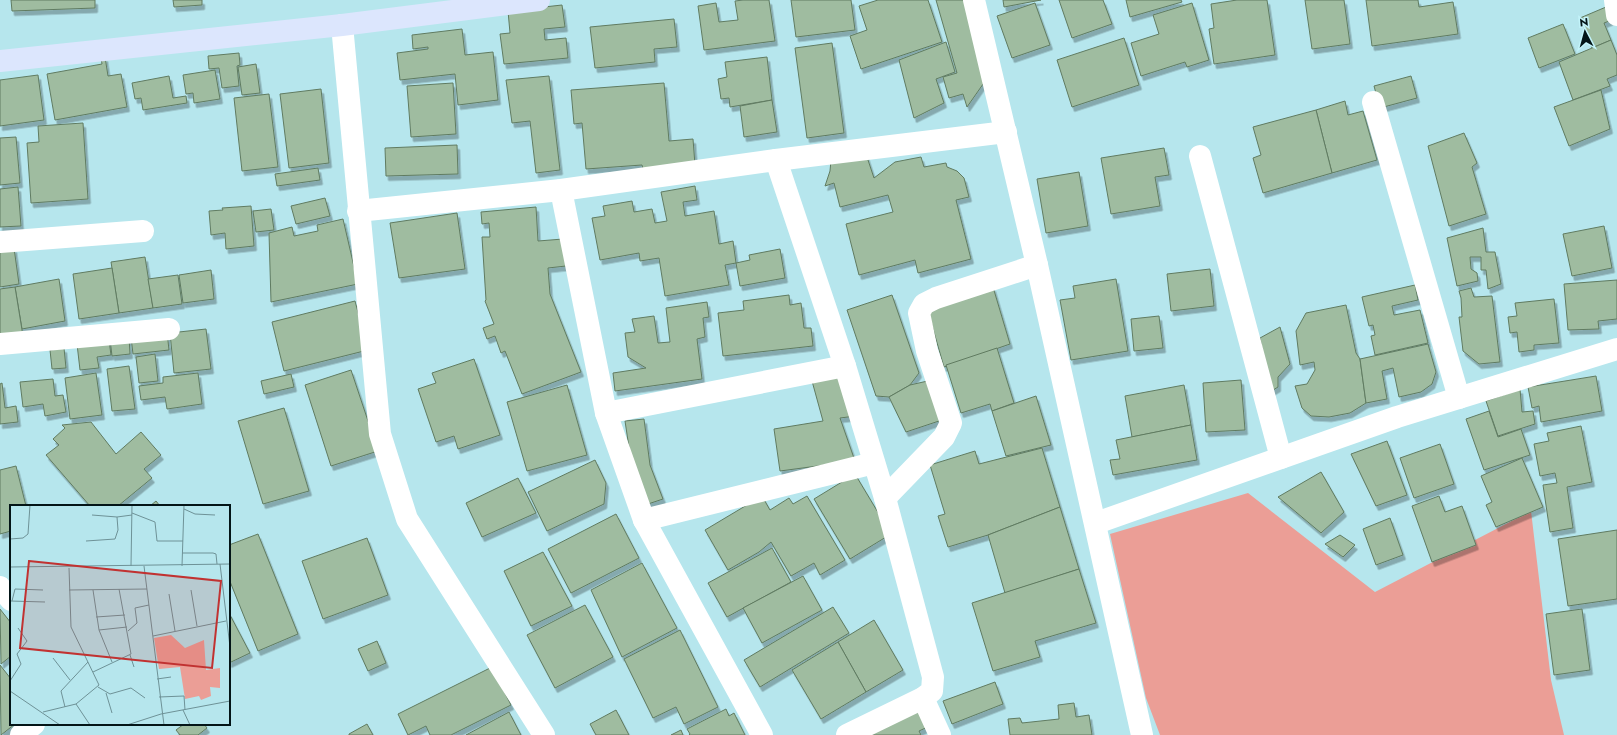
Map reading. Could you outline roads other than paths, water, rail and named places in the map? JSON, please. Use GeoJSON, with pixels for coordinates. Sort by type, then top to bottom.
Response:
{"type":"FeatureCollection","features":[{"type":"Feature","properties":{"kind":"street"},"geometry":{"type":"LineString","coordinates":[[0,61],[342,25],[539,0]]}},
{"type":"Feature","properties":{"kind":"street"},"geometry":{"type":"LineString","coordinates":[[974,0],[1096,523],[1142,735]]}},
{"type":"Feature","properties":{"kind":"street"},"geometry":{"type":"LineString","coordinates":[[1615,0],[1617,15]]}},
{"type":"Feature","properties":{"kind":"street"},"geometry":{"type":"LineString","coordinates":[[342,25],[358,211],[380,434],[407,519],[544,735]]}},
{"type":"Feature","properties":{"kind":"street"},"geometry":{"type":"LineString","coordinates":[[1373,102],[1459,398]]}},
{"type":"Feature","properties":{"kind":"street"},"geometry":{"type":"LineString","coordinates":[[358,211],[561,190],[776,160],[1006,132]]}},
{"type":"Feature","properties":{"kind":"street"},"geometry":{"type":"LineString","coordinates":[[1200,156],[1281,458]]}},
{"type":"Feature","properties":{"kind":"street"},"geometry":{"type":"LineString","coordinates":[[776,160],[845,366],[885,498],[933,677],[932,690],[923,698],[847,735]]}},
{"type":"Feature","properties":{"kind":"street"},"geometry":{"type":"LineString","coordinates":[[561,190],[606,413],[644,520],[762,735]]}},
{"type":"Feature","properties":{"kind":"street"},"geometry":{"type":"LineString","coordinates":[[0,242],[143,231]]}},
{"type":"Feature","properties":{"kind":"street"},"geometry":{"type":"LineString","coordinates":[[885,498],[944,437],[951,423],[927,350],[918,313],[924,304],[936,298],[1037,265]]}},
{"type":"Feature","properties":{"kind":"street"},"geometry":{"type":"LineString","coordinates":[[0,344],[169,329]]}},
{"type":"Feature","properties":{"kind":"street"},"geometry":{"type":"LineString","coordinates":[[1096,523],[1397,417],[1617,349]]}},
{"type":"Feature","properties":{"kind":"street"},"geometry":{"type":"LineString","coordinates":[[606,413],[845,366]]}},
{"type":"Feature","properties":{"kind":"street"},"geometry":{"type":"LineString","coordinates":[[644,520],[874,463]]}},
{"type":"Feature","properties":{"kind":"street"},"geometry":{"type":"LineString","coordinates":[[0,587],[10,599]]}},
{"type":"Feature","properties":{"kind":"street"},"geometry":{"type":"LineString","coordinates":[[923,698],[940,735]]}},
{"type":"Feature","properties":{"kind":"street"},"geometry":{"type":"LineString","coordinates":[[21,735],[33,725]]}}]}
